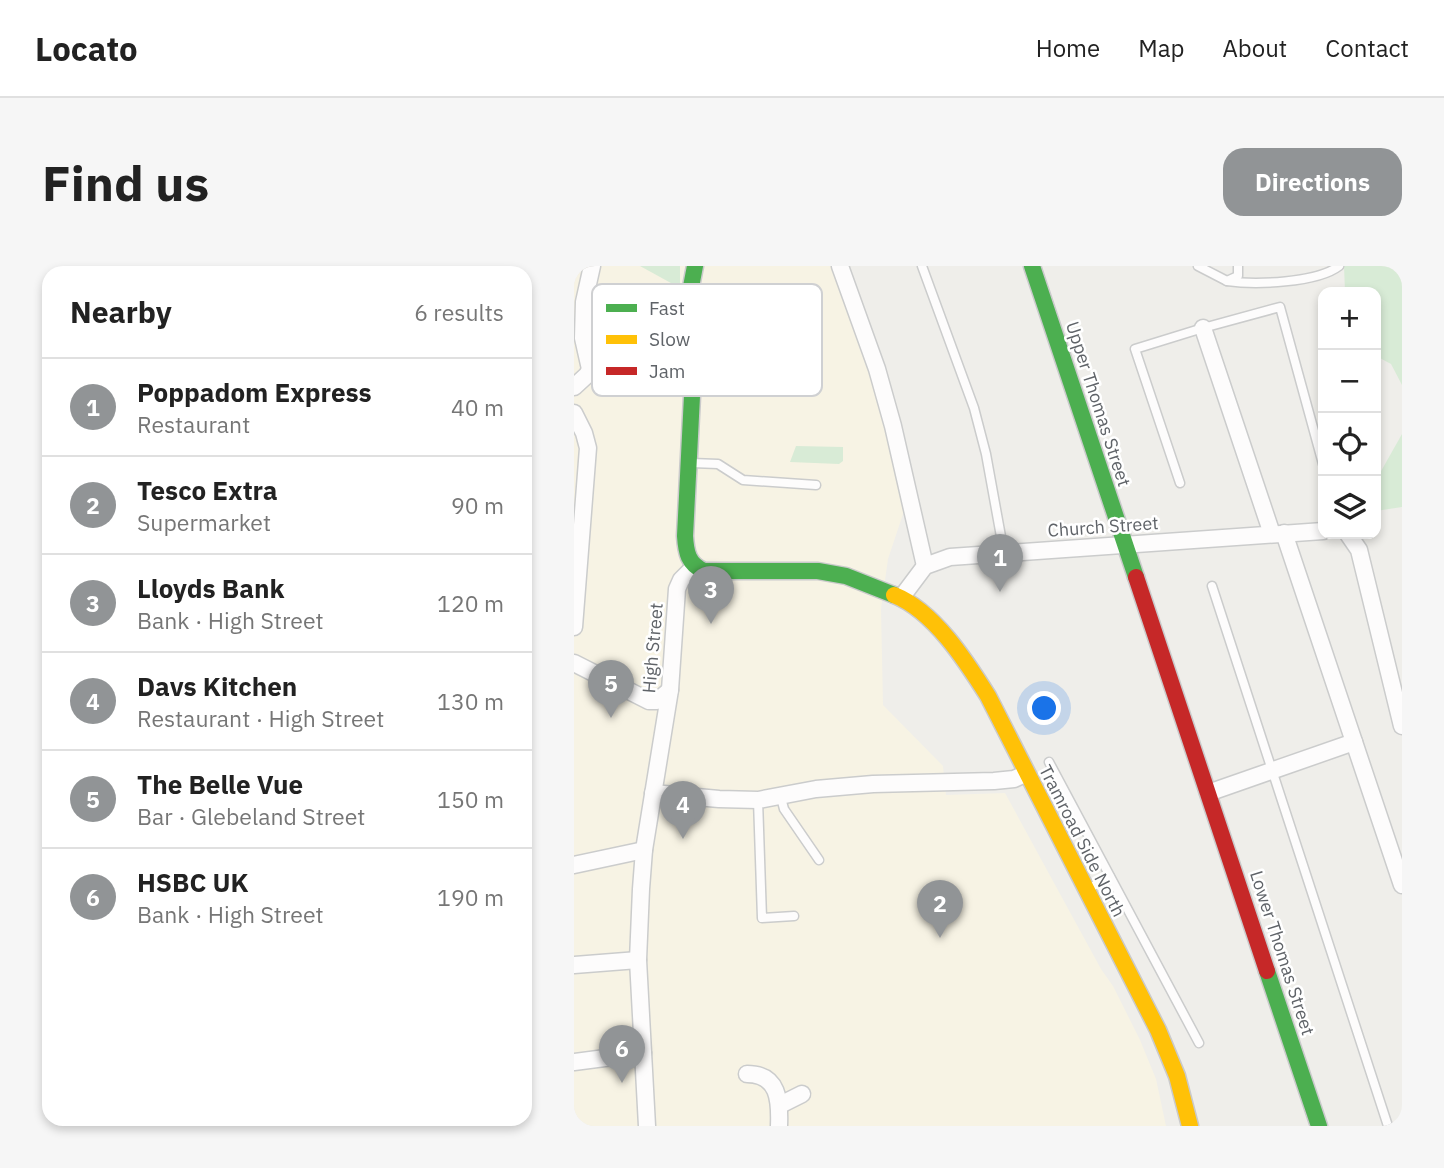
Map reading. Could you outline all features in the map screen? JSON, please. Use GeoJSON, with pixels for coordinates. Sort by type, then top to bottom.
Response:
{"type":"FeatureCollection","features":[{"type":"Feature","properties":{"kind":"street"},"geometry":{"type":"LineString","coordinates":[[574,387],[590,369],[584,352],[584,302],[593,266]]}},
{"type":"Feature","properties":{"kind":"street"},"geometry":{"type":"LineString","coordinates":[[692,284],[695,266]]}},
{"type":"Feature","properties":{"kind":"street"},"geometry":{"type":"LineString","coordinates":[[693,396],[685,536],[687,553],[694,567],[704,571],[818,571],[846,576],[901,598],[925,566],[887,403],[840,266]]}},
{"type":"Feature","properties":{"kind":"street","name":"Upper Thomas Street"},"geometry":{"type":"LineString","coordinates":[[1032,266],[1208,793]]}},
{"type":"Feature","properties":{"kind":"street"},"geometry":{"type":"LineString","coordinates":[[1203,327],[1354,742],[1402,885]]}},
{"type":"Feature","properties":{"kind":"street"},"geometry":{"type":"LineString","coordinates":[[574,413],[588,448],[577,557],[574,627]]}},
{"type":"Feature","properties":{"kind":"street","name":"Church Street"},"geometry":{"type":"LineString","coordinates":[[925,566],[950,557],[1318,531]]}},
{"type":"Feature","properties":{"kind":"street"},"geometry":{"type":"LineString","coordinates":[[1351,539],[1359,550],[1396,680],[1402,726]]}},
{"type":"Feature","properties":{"kind":"street","name":"High Street"},"geometry":{"type":"LineString","coordinates":[[648,1126],[638,960],[644,850],[670,690],[677,589],[681,579],[694,567]]}},
{"type":"Feature","properties":{"kind":"street","name":"Tramroad Side North"},"geometry":{"type":"LineString","coordinates":[[901,598],[928,618],[965,660],[988,696],[1025,774],[1158,1028],[1184,1096],[1189,1126]]}},
{"type":"Feature","properties":{"kind":"street"},"geometry":{"type":"LineString","coordinates":[[574,663],[649,701],[657,701],[670,690]]}},
{"type":"Feature","properties":{"kind":"street"},"geometry":{"type":"LineString","coordinates":[[1208,793],[1354,742]]}},
{"type":"Feature","properties":{"kind":"street"},"geometry":{"type":"LineString","coordinates":[[653,793],[758,800],[780,794],[873,784],[994,781],[1014,779],[1025,774]]}},
{"type":"Feature","properties":{"kind":"street","name":"Lower Thomas Street"},"geometry":{"type":"LineString","coordinates":[[1208,793],[1319,1126]]}},
{"type":"Feature","properties":{"kind":"street"},"geometry":{"type":"LineString","coordinates":[[574,865],[644,850]]}},
{"type":"Feature","properties":{"kind":"street"},"geometry":{"type":"LineString","coordinates":[[574,965],[638,960]]}},
{"type":"Feature","properties":{"kind":"street"},"geometry":{"type":"LineString","coordinates":[[574,1062],[643,1054]]}},
{"type":"Feature","properties":{"kind":"street"},"geometry":{"type":"LineString","coordinates":[[747,1074],[760,1074],[769,1079],[780,1104],[779,1126]]}},
{"type":"Feature","properties":{"kind":"street"},"geometry":{"type":"LineString","coordinates":[[780,1104],[802,1094]]}},
{"type":"Feature","properties":{"kind":"lane"},"geometry":{"type":"LineString","coordinates":[[922,266],[974,408],[986,453],[1004,553]]}},
{"type":"Feature","properties":{"kind":"lane"},"geometry":{"type":"LineString","coordinates":[[1198,266],[1227,281],[1248,284],[1327,274],[1339,266]]}},
{"type":"Feature","properties":{"kind":"lane"},"geometry":{"type":"LineString","coordinates":[[1227,281],[1238,276],[1238,266]]}},
{"type":"Feature","properties":{"kind":"lane"},"geometry":{"type":"LineString","coordinates":[[1180,483],[1135,349],[1203,327],[1280,307],[1318,446]]}},
{"type":"Feature","properties":{"kind":"lane"},"geometry":{"type":"LineString","coordinates":[[690,463],[718,464],[743,480],[816,485]]}},
{"type":"Feature","properties":{"kind":"lane"},"geometry":{"type":"LineString","coordinates":[[1212,586],[1388,1126]]}},
{"type":"Feature","properties":{"kind":"lane"},"geometry":{"type":"LineString","coordinates":[[1049,762],[1199,1044]]}},
{"type":"Feature","properties":{"kind":"lane"},"geometry":{"type":"LineString","coordinates":[[780,794],[784,808],[819,860]]}},
{"type":"Feature","properties":{"kind":"lane"},"geometry":{"type":"LineString","coordinates":[[758,800],[762,918],[794,916]]}},
{"type":"Feature","properties":{"kind":"lane"},"geometry":{"type":"LineString","coordinates":[[1085,890],[1110,877]]}},
{"type":"Feature","properties":{"kind":"shaded area"},"geometry":{"type":"Polygon","coordinates":[[[574,266],[831,266],[875,387],[904,511],[888,559],[881,609],[883,705],[943,766],[946,795],[1005,793],[1101,969],[1113,986],[1140,1040],[1156,1079],[1166,1126],[574,1126],[574,266]]]}},
{"type":"Feature","properties":{"kind":"green space"},"geometry":{"type":"Polygon","coordinates":[[[640,266],[680,266],[680,284],[673,284],[640,266]]]}},
{"type":"Feature","properties":{"kind":"green space"},"geometry":{"type":"Polygon","coordinates":[[[1344,266],[1402,266],[1402,385],[1391,364],[1381,359],[1381,287],[1345,287],[1344,266]]]}},
{"type":"Feature","properties":{"kind":"green space"},"geometry":{"type":"Polygon","coordinates":[[[1402,434],[1402,507],[1381,510],[1381,471],[1402,434]]]}},
{"type":"Feature","properties":{"kind":"green space"},"geometry":{"type":"Polygon","coordinates":[[[796,446],[843,447],[843,461],[839,464],[790,462],[796,446]]]}},
{"type":"Feature","properties":{"kind":"traffic: fast"},"geometry":{"type":"LineString","coordinates":[[692,284],[695,266]]}},
{"type":"Feature","properties":{"kind":"traffic: fast"},"geometry":{"type":"LineString","coordinates":[[1032,266],[1136,577]]}},
{"type":"Feature","properties":{"kind":"traffic: fast"},"geometry":{"type":"LineString","coordinates":[[692,396],[685,536],[691,561],[704,571],[818,571],[846,576],[894,595]]}},
{"type":"Feature","properties":{"kind":"traffic: fast"},"geometry":{"type":"LineString","coordinates":[[1267,971],[1319,1126]]}},
{"type":"Feature","properties":{"kind":"traffic: slow"},"geometry":{"type":"LineString","coordinates":[[894,595],[909,602],[936,625],[988,696],[1158,1030],[1177,1076],[1190,1126]]}},
{"type":"Feature","properties":{"kind":"traffic: jam"},"geometry":{"type":"LineString","coordinates":[[1136,577],[1267,971]]}},
{"type":"Feature","properties":{"kind":"place","name":"Poppadom Express"},"geometry":{"type":"Point","coordinates":[1000,592]}},
{"type":"Feature","properties":{"kind":"place","name":"Lloyds Bank"},"geometry":{"type":"Point","coordinates":[711,624]}},
{"type":"Feature","properties":{"kind":"place","name":"The Belle Vue"},"geometry":{"type":"Point","coordinates":[611,718]}},
{"type":"Feature","properties":{"kind":"place","name":"Davs Kitchen"},"geometry":{"type":"Point","coordinates":[683,839]}},
{"type":"Feature","properties":{"kind":"place","name":"Tesco Extra"},"geometry":{"type":"Point","coordinates":[940,938]}},
{"type":"Feature","properties":{"kind":"place","name":"HSBC UK"},"geometry":{"type":"Point","coordinates":[622,1083]}}]}
